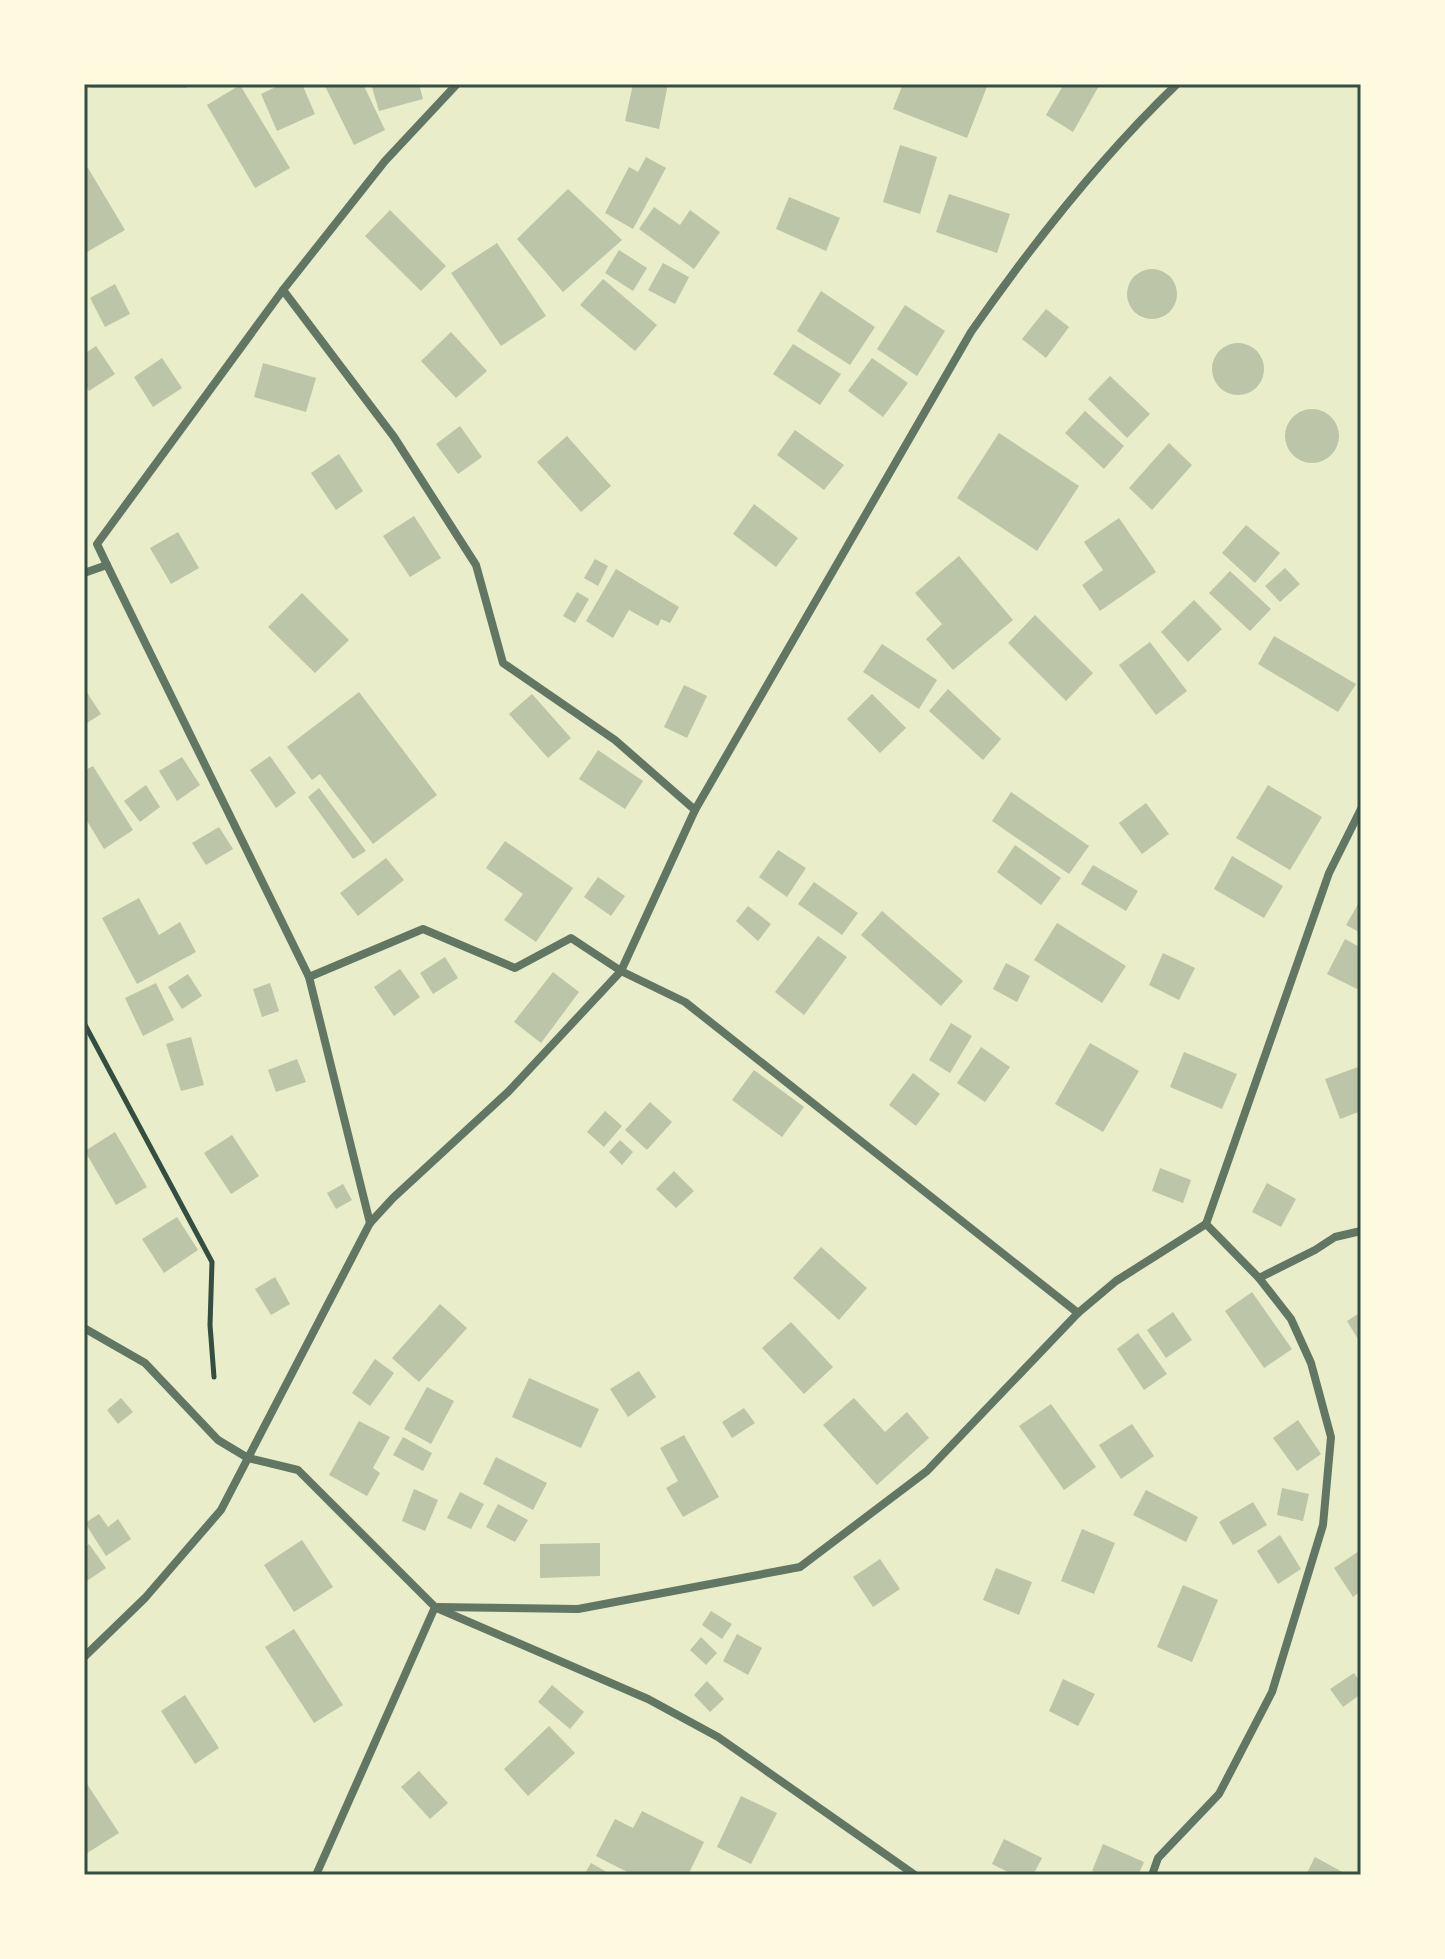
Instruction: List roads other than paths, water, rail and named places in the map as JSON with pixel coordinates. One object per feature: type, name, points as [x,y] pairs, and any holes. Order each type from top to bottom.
[{"type":"street","points":[[370,1223],[309,977],[97,544],[283,290],[385,161],[457,84]]},
{"type":"street","points":[[84,1657],[145,1598],[221,1510],[370,1223],[508,1092],[621,971],[695,810],[971,332],[1015,268],[1145,116],[1177,84]]},
{"type":"street","points":[[283,290],[394,437],[476,565],[503,663],[615,740],[695,810]]},
{"type":"street","points":[[84,573],[107,565]]},
{"type":"street","points":[[435,1607],[578,1609],[800,1567],[927,1471],[1078,1313],[1116,1281],[1206,1224],[1329,873],[1361,809]]},
{"type":"street","points":[[309,977],[423,929],[515,968],[571,938],[621,971],[685,1002],[1078,1313]]},
{"type":"street","points":[[1152,1875],[1158,1858],[1219,1794],[1272,1692],[1323,1525],[1331,1437],[1311,1363],[1291,1319],[1259,1278],[1206,1224]]},
{"type":"street","points":[[1259,1278],[1335,1237],[1361,1231]]},
{"type":"street","points":[[84,1328],[145,1363],[218,1440],[248,1458],[298,1470],[435,1607],[619,1686],[718,1737],[915,1875]]},
{"type":"street","points":[[316,1875],[435,1607]]}]
